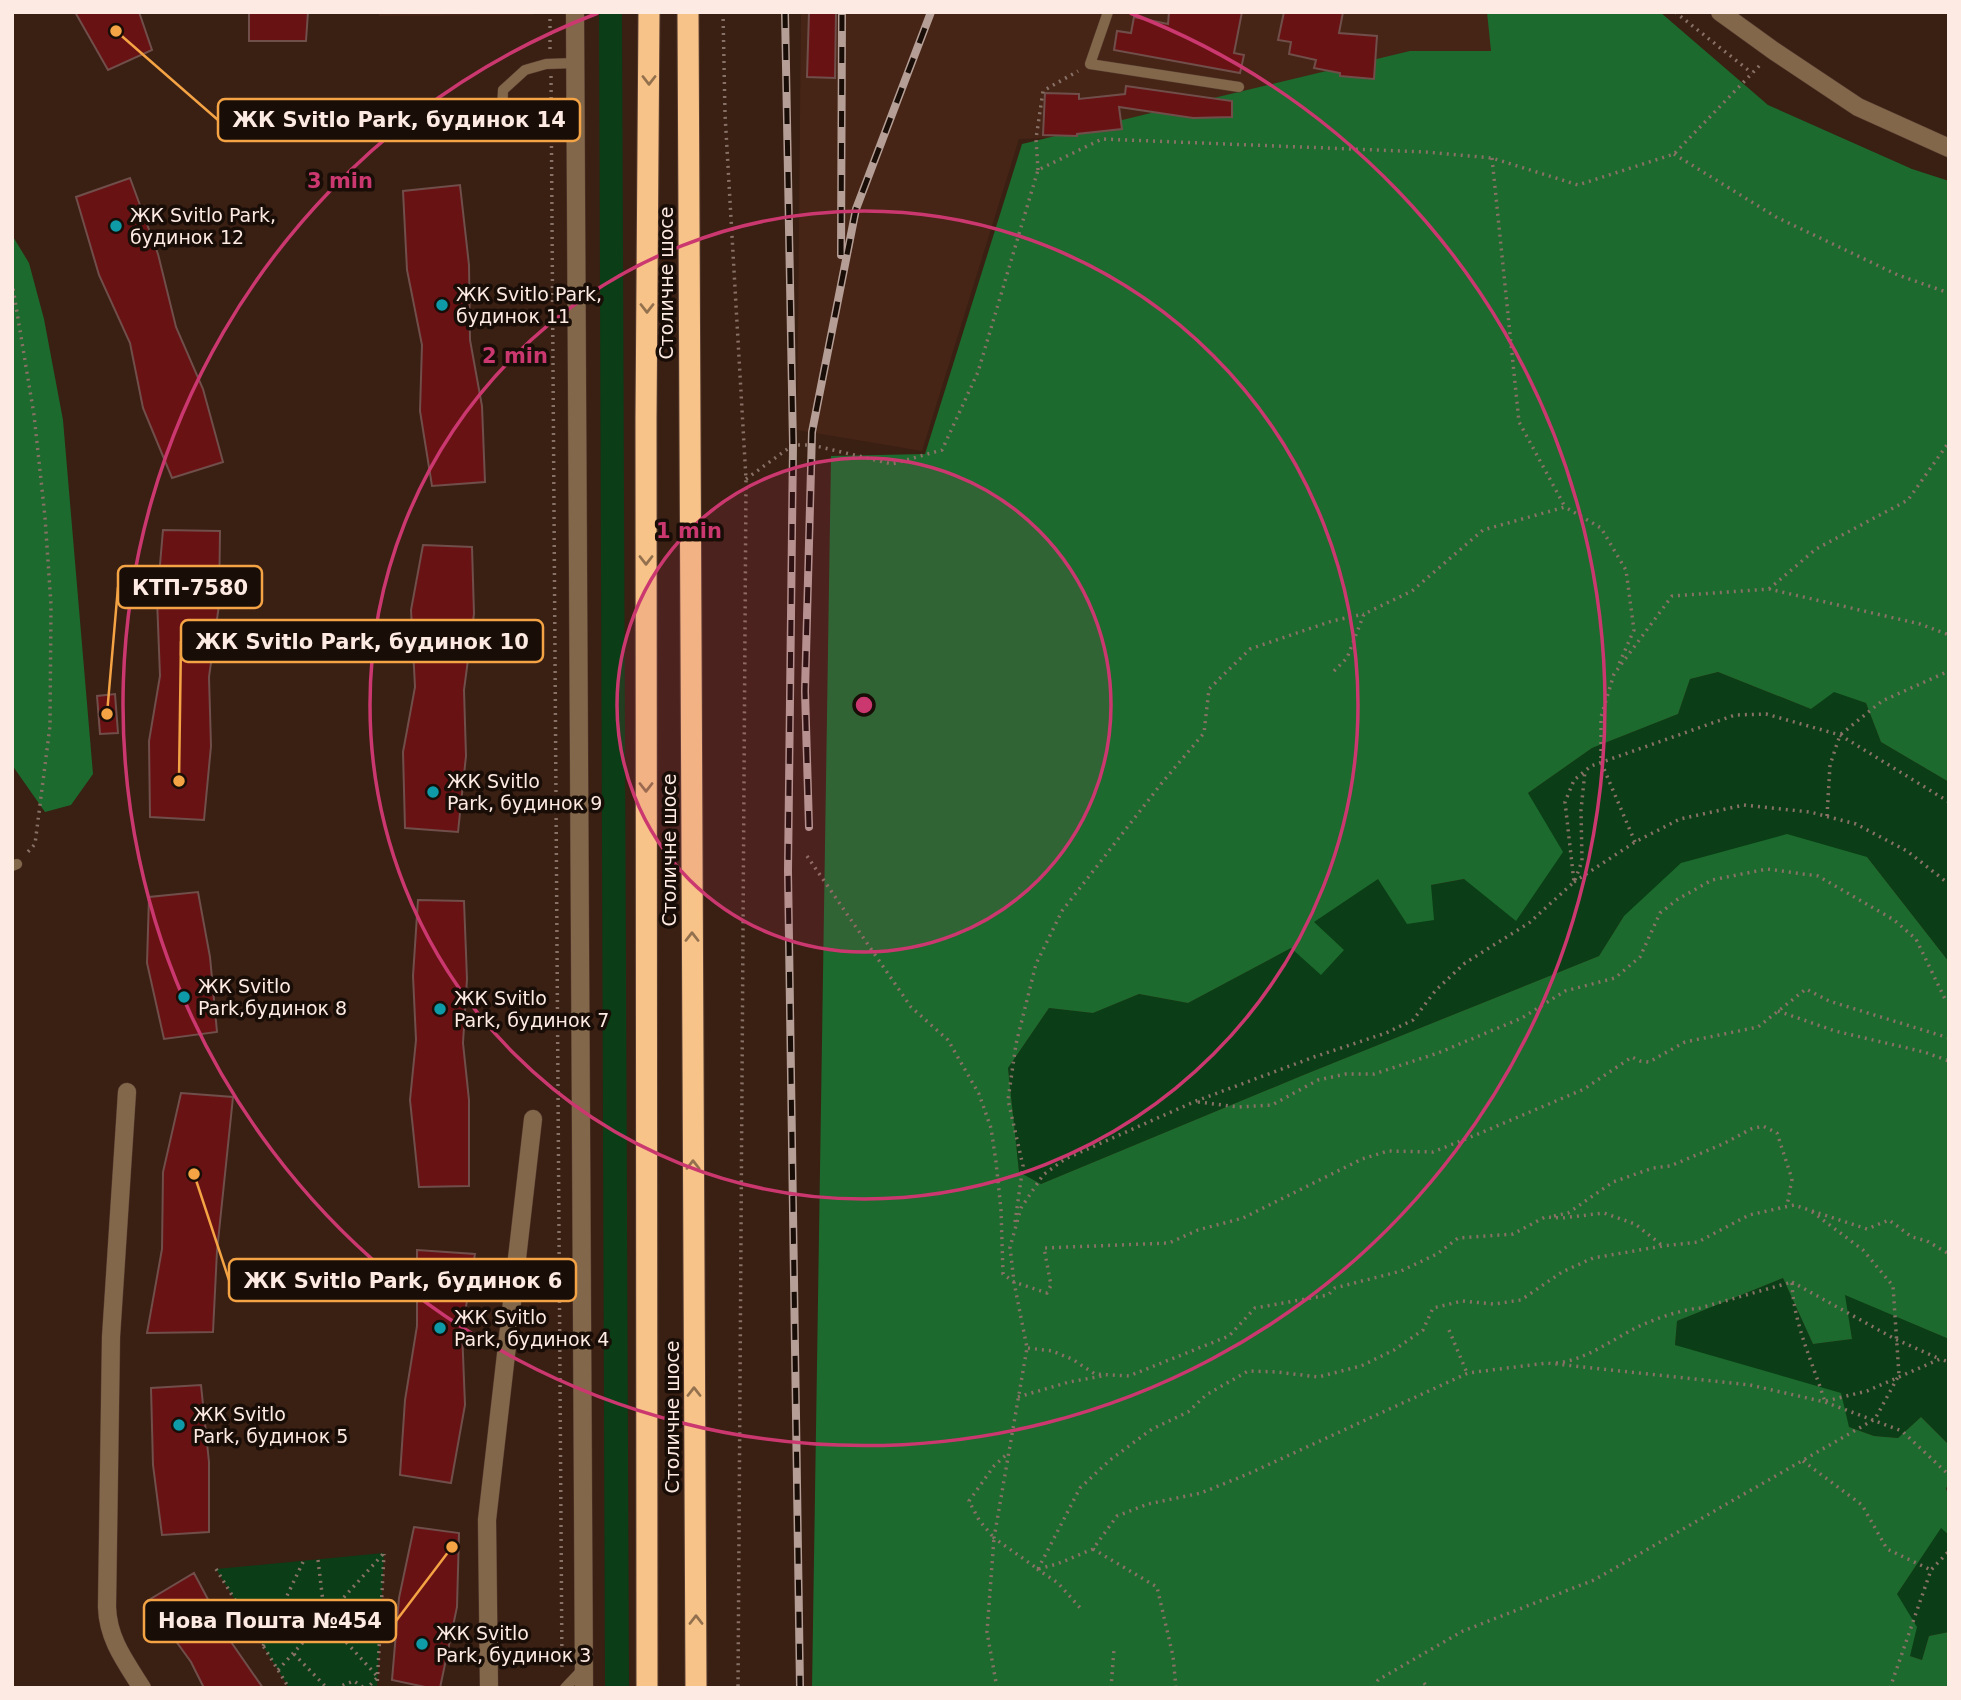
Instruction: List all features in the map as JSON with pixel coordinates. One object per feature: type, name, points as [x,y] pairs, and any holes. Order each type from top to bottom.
[{"type":"highway","name":"Столичне шосе","points":[[648,1688],[646,419],[649,12]]},
{"type":"highway","name":"Столичне шосе","points":[[688,12],[696,1688]]},
{"type":"street","points":[[575,12],[584,1688]]},
{"type":"street","points":[[1720,12],[1858,107],[1949,148]]},
{"type":"street","points":[[127,1092],[111,1337],[107,1624],[113,1642],[142,1688]]},
{"type":"street","points":[[489,1688],[487,1520],[533,1119]]},
{"type":"lane","points":[[1108,12],[1090,64],[1239,86]]},
{"type":"lane","points":[[501,134],[503,90],[525,71],[551,64],[575,63]]},
{"type":"lane","points":[[565,1688],[583,1669]]},
{"type":"path","points":[[550,12],[562,1674]]},
{"type":"path","points":[[723,12],[725,114],[746,479],[738,1688]]},
{"type":"path","points":[[1675,12],[1752,73]]},
{"type":"path","points":[[1038,170],[1102,139],[1426,152],[1492,158],[1578,185],[1674,154],[1774,51]]},
{"type":"path","points":[[746,479],[793,445],[812,445],[892,464],[942,450],[978,372],[1038,170],[1036,139],[1042,91],[1090,64]]},
{"type":"path","points":[[1674,154],[1776,217],[1898,275],[1949,293]]},
{"type":"path","points":[[1492,158],[1519,422],[1566,508],[1601,528],[1626,570],[1634,630],[1614,674],[1601,717],[1601,762],[1635,842]]},
{"type":"path","points":[[12,282],[34,415],[51,605],[50,726],[35,844],[15,865]]},
{"type":"path","points":[[1769,589],[1816,549],[1908,500],[1949,442]]},
{"type":"path","points":[[1014,1233],[1023,1166],[1008,1100],[1016,1044],[1036,964],[1062,911],[1152,794],[1204,733],[1209,690],[1250,649],[1332,621],[1364,614],[1412,591],[1483,530],[1566,508]]},
{"type":"path","points":[[1614,674],[1672,596],[1769,589],[1920,624],[1949,635]]},
{"type":"path","points":[[1334,671],[1347,659],[1364,614]]},
{"type":"path","points":[[1827,816],[1830,765],[1840,735],[1882,701],[1949,671]]},
{"type":"path","points":[[1574,882],[1565,802],[1574,780],[1591,765],[1735,715],[1766,714],[1840,735],[1949,803]]},
{"type":"path","points":[[1574,882],[1582,861],[1581,810],[1585,771]]},
{"type":"path","points":[[997,1688],[987,1632],[994,1538],[1027,1348],[1010,1247],[1021,1208],[1043,1175],[1065,1159],[1196,1101],[1386,1033],[1413,1020],[1436,990],[1465,963],[1529,923],[1574,882],[1635,842],[1680,819],[1744,806],[1827,816],[1856,824],[1907,851],[1949,884]]},
{"type":"path","points":[[807,856],[911,1007],[948,1040],[979,1094],[991,1128],[996,1162],[1003,1274],[1014,1282],[1047,1293],[1051,1285],[1044,1248],[1170,1243],[1198,1230],[1242,1218],[1362,1159],[1388,1151],[1433,1152],[1584,1089],[1632,1057],[1649,1062],[1685,1042],[1758,1027],[1806,989],[1829,1001],[1949,1038]]},
{"type":"path","points":[[1196,1101],[1239,1107],[1272,1105],[1318,1080],[1346,1074],[1374,1074],[1438,1053],[1522,1018],[1565,991],[1615,978],[1640,957],[1660,913],[1678,899],[1712,880],[1767,869],[1818,876],[1894,920],[1916,939],[1945,999],[1949,1000]]},
{"type":"path","points":[[1778,1011],[1835,1031],[1924,1052],[1949,1062]]},
{"type":"path","points":[[1027,1348],[1052,1351],[1072,1359],[1095,1374],[1129,1376],[1229,1336],[1255,1308],[1328,1295],[1335,1288],[1401,1271],[1437,1254],[1458,1238],[1513,1234],[1545,1217],[1568,1213],[1613,1182],[1653,1168],[1670,1166],[1763,1126],[1777,1133],[1792,1180],[1787,1206]]},
{"type":"path","points":[[1038,1569],[1080,1488],[1110,1460],[1152,1429],[1188,1412],[1206,1395],[1248,1371],[1277,1371],[1318,1377],[1361,1366],[1394,1350],[1423,1330],[1433,1308],[1462,1301],[1494,1304],[1521,1300],[1562,1272],[1593,1258],[1698,1242],[1749,1215],[1787,1206],[1807,1208],[1867,1229],[1889,1220],[1912,1237],[1927,1241],[1949,1254]]},
{"type":"path","points":[[1375,1688],[1378,1680],[1463,1631],[1594,1580],[1875,1419],[1899,1376],[1893,1286],[1863,1250],[1807,1208]]},
{"type":"path","points":[[1545,1217],[1562,1218],[1604,1213],[1634,1224],[1663,1246]]},
{"type":"path","points":[[1792,1282],[1792,1298],[1801,1332],[1825,1402]]},
{"type":"path","points":[[1029,1564],[1038,1569],[1093,1549],[1117,1516],[1148,1504],[1201,1493],[1248,1474],[1468,1373],[1563,1362],[1595,1351],[1642,1325],[1675,1313],[1792,1282],[1895,1339],[1949,1362]]},
{"type":"path","points":[[1449,1329],[1468,1373]]},
{"type":"path","points":[[1825,1402],[1867,1391],[1940,1359]]},
{"type":"path","points":[[1547,1363],[1750,1385],[1825,1402],[1902,1431],[1949,1475]]},
{"type":"path","points":[[1017,1398],[1076,1380],[1111,1375]]},
{"type":"path","points":[[1008,1454],[994,1466],[969,1501],[979,1520],[994,1538],[1058,1583],[1083,1610]]},
{"type":"path","points":[[1802,1461],[1862,1505],[1887,1549],[1931,1570]]},
{"type":"path","points":[[1093,1549],[1157,1587],[1173,1656],[1176,1688]]},
{"type":"path","points":[[1889,1688],[1931,1570],[1949,1550]]},
{"type":"path","points":[[278,1670],[384,1553],[377,1688]]},
{"type":"path","points":[[263,1646],[304,1560]]},
{"type":"path","points":[[318,1560],[325,1619],[378,1677]]},
{"type":"path","points":[[216,1569],[289,1688]]},
{"type":"path","points":[[251,1625],[381,1614]]},
{"type":"path","points":[[1111,1688],[1114,1649]]},
{"type":"path","points":[[294,1653],[327,1688]]},
{"type":"path","points":[[336,1688],[354,1681],[366,1688],[378,1677]]},
{"type":"path","points":[[1424,1683],[1428,1688]]},
{"type":"shaded area","points":[[379,12],[533,12],[533,15],[379,16]]},
{"type":"shaded area","points":[[801,12],[1637,12],[1638,119],[1019,139],[922,451],[797,430]]},
{"type":"green space","points":[[599,12],[622,12],[629,1688],[605,1688]]},
{"type":"green space","points":[[1487,12],[1660,12],[1768,105],[1912,169],[1949,181],[1949,782],[1881,742],[1866,703],[1834,692],[1811,709],[1718,672],[1690,679],[1678,714],[1592,748],[1528,793],[1563,852],[1516,921],[1464,879],[1431,885],[1434,920],[1407,924],[1378,879],[1314,922],[1344,950],[1321,975],[1291,948],[1188,1003],[1139,994],[1093,1013],[1049,1008],[1008,1068],[1019,1172],[1041,1184],[1599,956],[1624,916],[1681,863],[1787,834],[1867,857],[1949,962],[1949,1339],[1845,1295],[1852,1339],[1813,1344],[1783,1278],[1677,1321],[1675,1345],[1841,1393],[1849,1427],[1874,1436],[1898,1438],[1921,1417],[1949,1445],[1949,1485],[1946,1488],[1949,1499],[1949,1535],[1941,1528],[1897,1594],[1917,1627],[1910,1656],[1922,1660],[1929,1636],[1949,1632],[1949,1688],[812,1688],[831,456],[925,454],[1022,144],[1410,51],[1491,51]]},
{"type":"green space","points":[[12,235],[29,263],[44,319],[63,420],[93,774],[71,805],[45,812],[12,765]]},
{"type":"green space","points":[[1718,672],[1811,709],[1834,691],[1866,703],[1881,742],[1949,782],[1949,962],[1867,857],[1624,916],[1599,956],[1041,1184],[1019,1172],[1008,1068],[1049,1008],[1093,1013],[1139,994],[1188,1003],[1291,948],[1313,922],[1378,878],[1431,885],[1465,879],[1528,793],[1592,748],[1678,714],[1690,679]]},
{"type":"green space","points":[[1783,1278],[1813,1344],[1852,1339],[1844,1294],[1949,1339],[1949,1445],[1921,1417],[1898,1438],[1874,1436],[1849,1427],[1675,1345],[1677,1321]]},
{"type":"green space","points":[[1941,1527],[1949,1535],[1949,1632],[1929,1636],[1922,1660],[1910,1656],[1897,1594]]},
{"type":"green space","points":[[384,1553],[377,1688],[289,1688],[216,1569]]},
{"type":"building","points":[[75,12],[139,12],[152,50],[108,70]]},
{"type":"building","points":[[249,12],[308,12],[306,41],[249,41]]},
{"type":"building","points":[[809,12],[836,12],[835,78],[807,77]]},
{"type":"building","points":[[1169,12],[1242,12],[1234,53],[1244,55],[1240,73],[1114,50],[1117,31],[1131,33],[1134,17],[1168,24]]},
{"type":"building","points":[[1284,12],[1343,12],[1339,33],[1377,36],[1374,79],[1340,76],[1340,73],[1314,68],[1316,60],[1289,54],[1291,42],[1278,40]]},
{"type":"building","points":[[1126,86],[1232,101],[1232,117],[1193,118],[1119,107],[1122,129],[1077,136],[1043,135],[1045,93],[1079,94],[1079,99],[1125,94]]},
{"type":"building","points":[[130,178],[158,254],[176,327],[203,389],[223,462],[172,478],[143,408],[130,343],[99,275],[76,197]]},
{"type":"building","name":"ЖК Svitlo Park, будинок 11","points":[[460,185],[469,265],[470,340],[482,406],[485,482],[432,486],[420,411],[422,345],[407,270],[403,191]]},
{"type":"building","points":[[163,530],[220,531],[219,605],[209,677],[211,746],[204,820],[150,817],[149,741],[160,676],[157,599]]},
{"type":"building","points":[[423,545],[472,547],[474,614],[464,690],[466,756],[458,832],[405,828],[403,752],[415,687],[411,610]]},
{"type":"building","points":[[115,694],[118,733],[100,734],[97,696]]},
{"type":"building","points":[[198,892],[210,957],[217,1032],[164,1039],[147,963],[149,897]]},
{"type":"building","points":[[418,900],[464,901],[467,979],[463,1043],[469,1100],[469,1186],[419,1187],[410,1100],[416,1040],[413,976]]},
{"type":"building","points":[[181,1093],[233,1097],[217,1251],[213,1332],[147,1333],[162,1249],[163,1172]]},
{"type":"building","name":"ЖК Svitlo Park, будинок 4","points":[[417,1250],[475,1254],[462,1330],[465,1405],[451,1483],[400,1475],[405,1400],[417,1326]]},
{"type":"building","name":"ЖК Svitlo Park, будинок 5","points":[[201,1385],[209,1462],[209,1532],[162,1535],[153,1465],[151,1388]]},
{"type":"building","points":[[414,1527],[459,1533],[457,1607],[440,1688],[392,1680],[399,1598]]},
{"type":"building","points":[[194,1573],[229,1639],[263,1688],[204,1688],[191,1662],[147,1601]]},
{"type":"railway","points":[[785,12],[793,445],[788,871],[800,1688]]},
{"type":"railway","points":[[841,255],[842,12]]},
{"type":"railway","points":[[809,827],[805,691],[812,432],[856,209],[931,12]]},
{"type":"place","name":"ЖК Svitlo Park, будинок 14","points":[[116,31]]},
{"type":"place","name":"ЖК Svitlo Park, будинок 12","points":[[116,226]]},
{"type":"place","name":"ЖК Svitlo Park, будинок 11","points":[[442,305]]},
{"type":"place","name":"КТП-7580","points":[[107,714]]},
{"type":"place","name":"ЖК Svitlo Park, будинок 10","points":[[179,781]]},
{"type":"place","name":"ЖК Svitlo Park, будинок 9","points":[[433,792]]},
{"type":"place","name":"ЖК Svitlo Park,будинок 8","points":[[184,997]]},
{"type":"place","name":"ЖК Svitlo Park, будинок 7","points":[[440,1009]]},
{"type":"place","name":"ЖК Svitlo Park, будинок 6","points":[[194,1174]]},
{"type":"place","name":"ЖК Svitlo Park, будинок 4","points":[[440,1328]]},
{"type":"place","name":"ЖК Svitlo Park, будинок 5","points":[[179,1425]]},
{"type":"place","name":"Нова Пошта №454","points":[[452,1547]]},
{"type":"place","name":"ЖК Svitlo Park, будинок 3","points":[[422,1644]]}]
